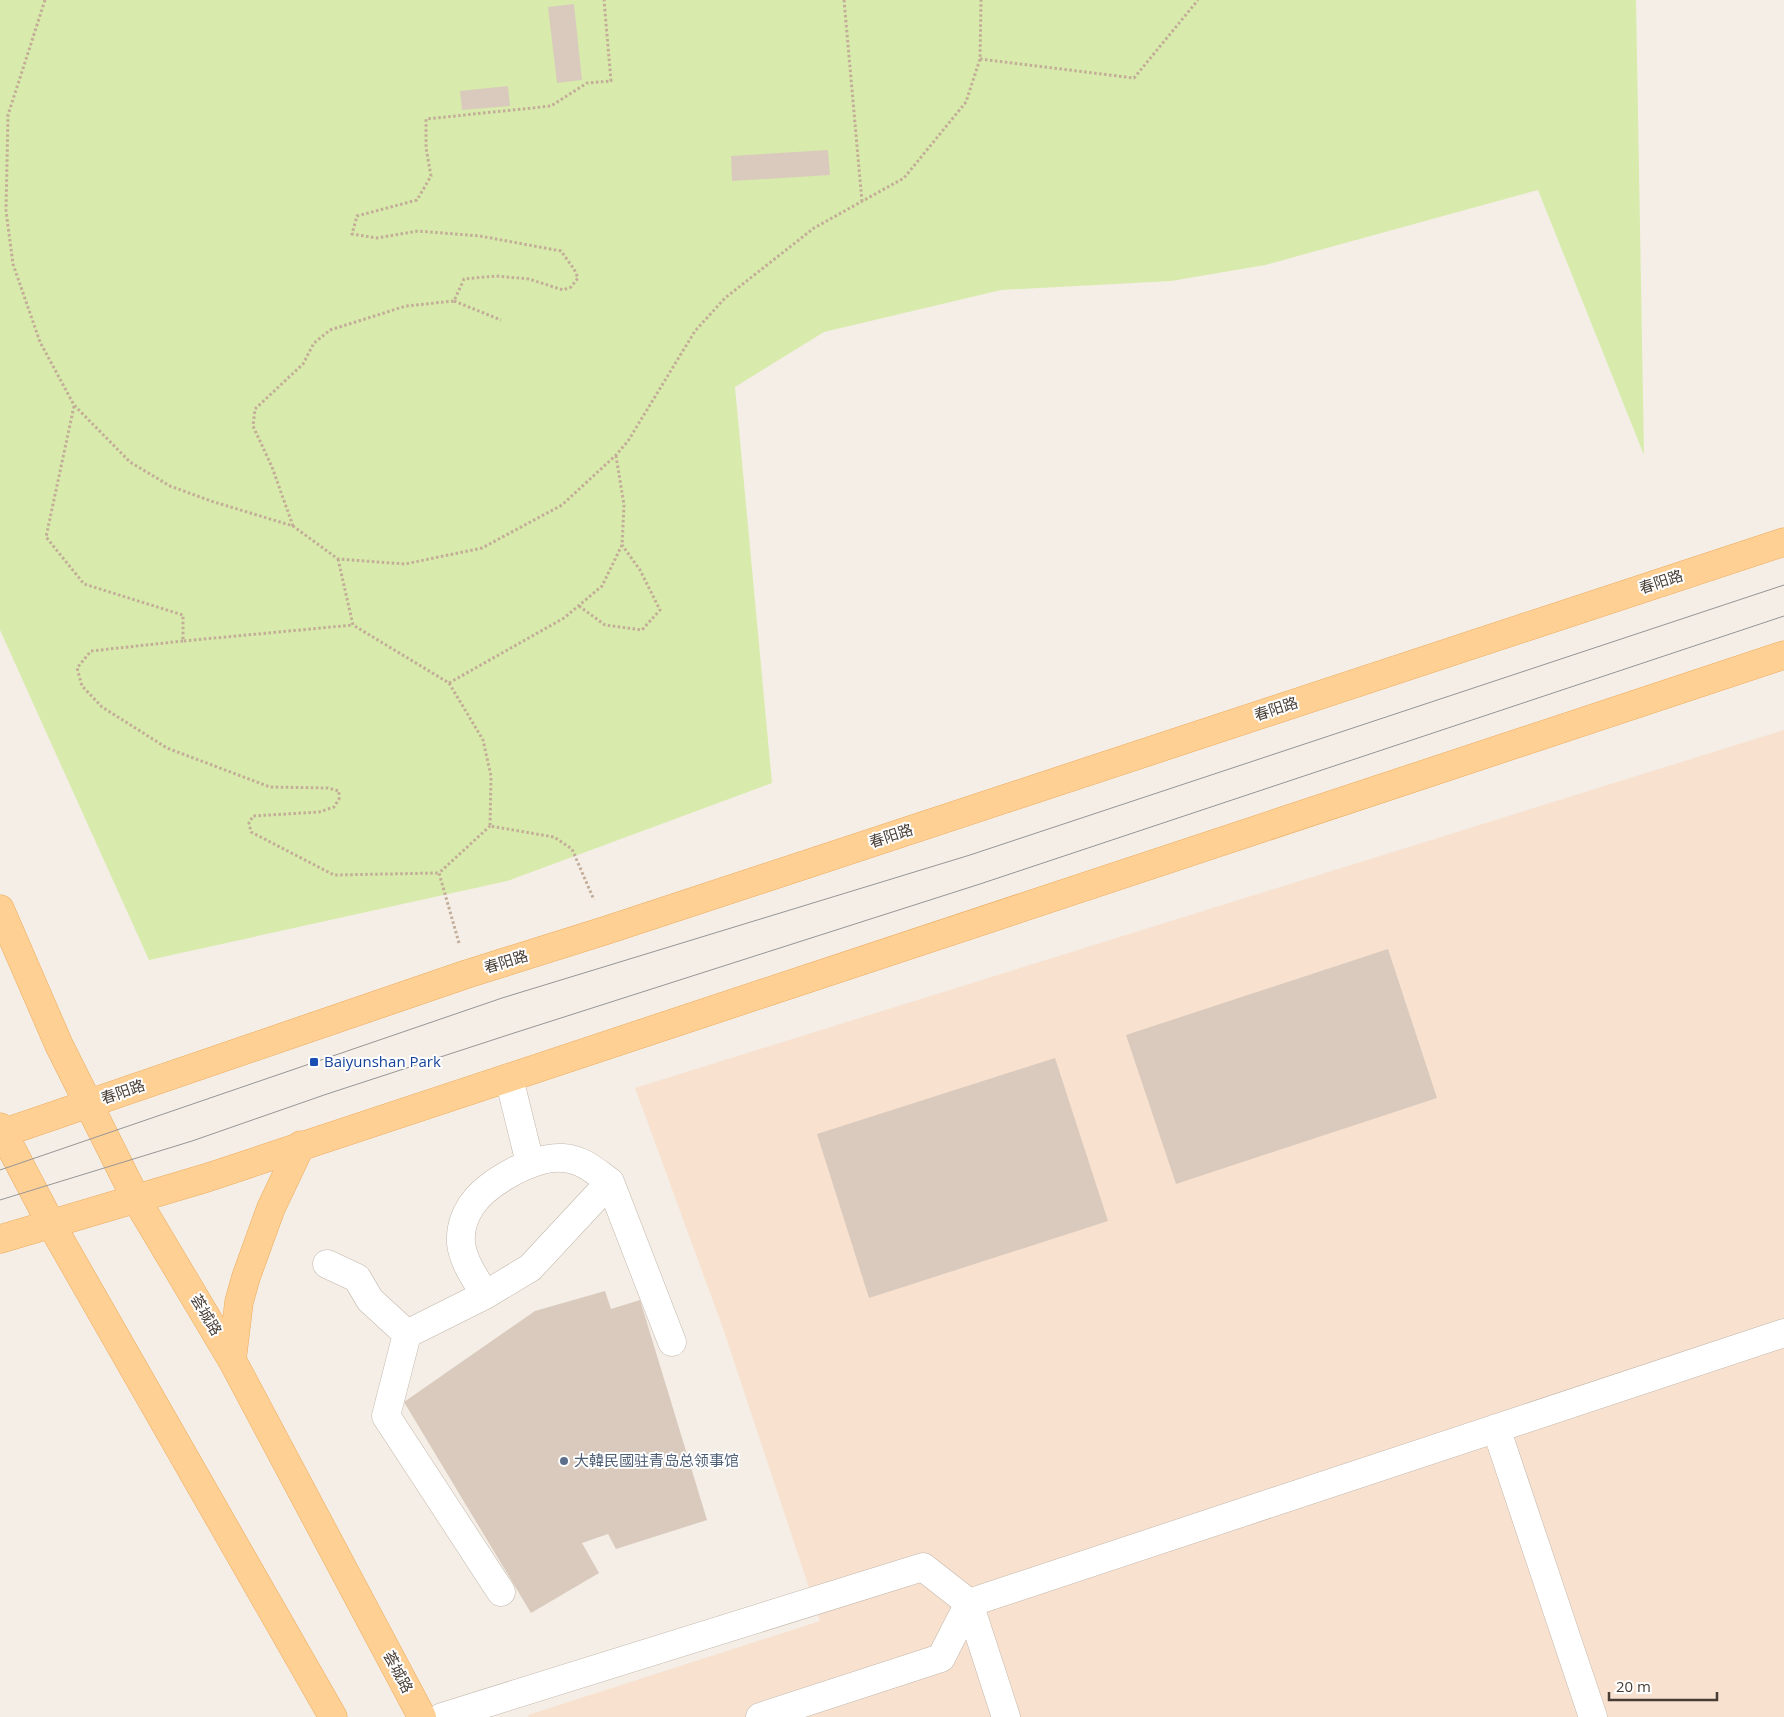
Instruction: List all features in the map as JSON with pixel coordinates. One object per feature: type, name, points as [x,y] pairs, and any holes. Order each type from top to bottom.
[{"type":"main road","name":"春阳路","points":[[1,1131],[89,1104],[468,974],[607,930],[1784,542]]},
{"type":"main road","points":[[0,1240],[206,1178],[300,1145],[509,1078],[1784,655]]},
{"type":"main road","name":"荟城路","points":[[0,909],[59,1045],[136,1199],[232,1360],[422,1717]]},
{"type":"main road","points":[[1,1131],[50,1224],[333,1717]]},
{"type":"main road","points":[[232,1360],[239,1302],[246,1277],[271,1208],[300,1145]]},
{"type":"street","points":[[509,1078],[530,1163]]},
{"type":"street","points":[[485,1295],[465,1260],[461,1243],[463,1223],[471,1206],[499,1181],[530,1163],[544,1159],[563,1158],[577,1160],[590,1166],[610,1182],[672,1342]]},
{"type":"street","points":[[502,1592],[386,1416],[407,1334],[485,1295],[530,1268],[610,1182]]},
{"type":"street","points":[[328,1264],[358,1278],[370,1300],[407,1334]]},
{"type":"street","points":[[760,1717],[941,1658],[969,1603],[1784,1333]]},
{"type":"street","points":[[1496,1428],[1593,1717]]},
{"type":"street","points":[[442,1717],[923,1567],[969,1603],[1006,1717]]},
{"type":"path","points":[[45,0],[8,115],[6,211],[13,264],[40,342],[74,405],[130,462],[170,486],[211,501],[293,526],[338,559],[405,564],[482,548],[562,505],[616,455],[628,441],[695,331],[725,298],[814,228],[904,178],[966,102],[980,59],[981,0]]},
{"type":"path","points":[[454,301],[464,279],[496,276],[529,279],[563,290],[571,287],[578,278],[561,251],[471,235],[418,231],[377,238],[352,234],[357,216],[417,200],[431,176],[426,148],[426,119],[551,106],[587,83],[611,81],[604,0]]},
{"type":"path","points":[[844,0],[862,202]]},
{"type":"path","points":[[980,59],[1134,78],[1198,0]]},
{"type":"path","points":[[293,526],[272,466],[253,426],[256,409],[303,364],[314,343],[330,330],[406,306],[454,301],[501,320]]},
{"type":"path","points":[[74,405],[46,537],[84,584],[183,616],[183,641]]},
{"type":"path","points":[[450,683],[564,618],[602,586],[622,545],[624,505],[616,455]]},
{"type":"path","points":[[579,606],[605,625],[642,630],[660,610],[640,570],[622,545]]},
{"type":"path","points":[[338,559],[352,624]]},
{"type":"path","points":[[352,624],[450,683],[483,740],[491,776],[490,826],[439,873],[334,875],[251,832],[249,823],[253,816],[319,812],[334,807],[339,799],[339,791],[328,788],[270,787],[167,748],[102,708],[82,686],[76,668],[91,651],[183,641],[352,624]]},
{"type":"path","points":[[490,826],[554,837],[572,848],[607,930]]},
{"type":"path","points":[[439,873],[468,974]]},
{"type":"shaded area","points":[[1784,730],[1784,1717],[529,1717],[528,1715],[820,1621],[724,1331],[635,1088]]},
{"type":"green space","points":[[0,0],[1636,0],[1644,455],[1538,190],[1265,265],[1171,281],[1001,290],[824,332],[735,387],[772,783],[507,881],[149,960],[0,630]]},
{"type":"building","points":[[574,4],[582,80],[557,83],[548,7]]},
{"type":"building","points":[[508,86],[510,106],[462,110],[460,91]]},
{"type":"building","points":[[828,150],[830,175],[732,181],[731,156]]},
{"type":"building","points":[[1388,949],[1437,1098],[1176,1184],[1126,1035]]},
{"type":"building","points":[[1055,1058],[1108,1221],[869,1298],[817,1134]]},
{"type":"building","name":"大韓民國驻青岛总领事馆","points":[[605,1291],[611,1309],[640,1300],[707,1520],[616,1549],[608,1534],[582,1543],[599,1573],[531,1613],[404,1402],[535,1311]]},
{"type":"tram line","points":[[0,1170],[502,998],[970,855],[1784,585]]},
{"type":"tram line","points":[[0,1200],[192,1141],[327,1094],[514,1033],[980,884],[1784,616]]},
{"type":"place","name":"Baiyunshan Park","points":[[314,1062]]},
{"type":"place","name":"大韓民國驻青岛总领事馆","points":[[564,1461]]}]
